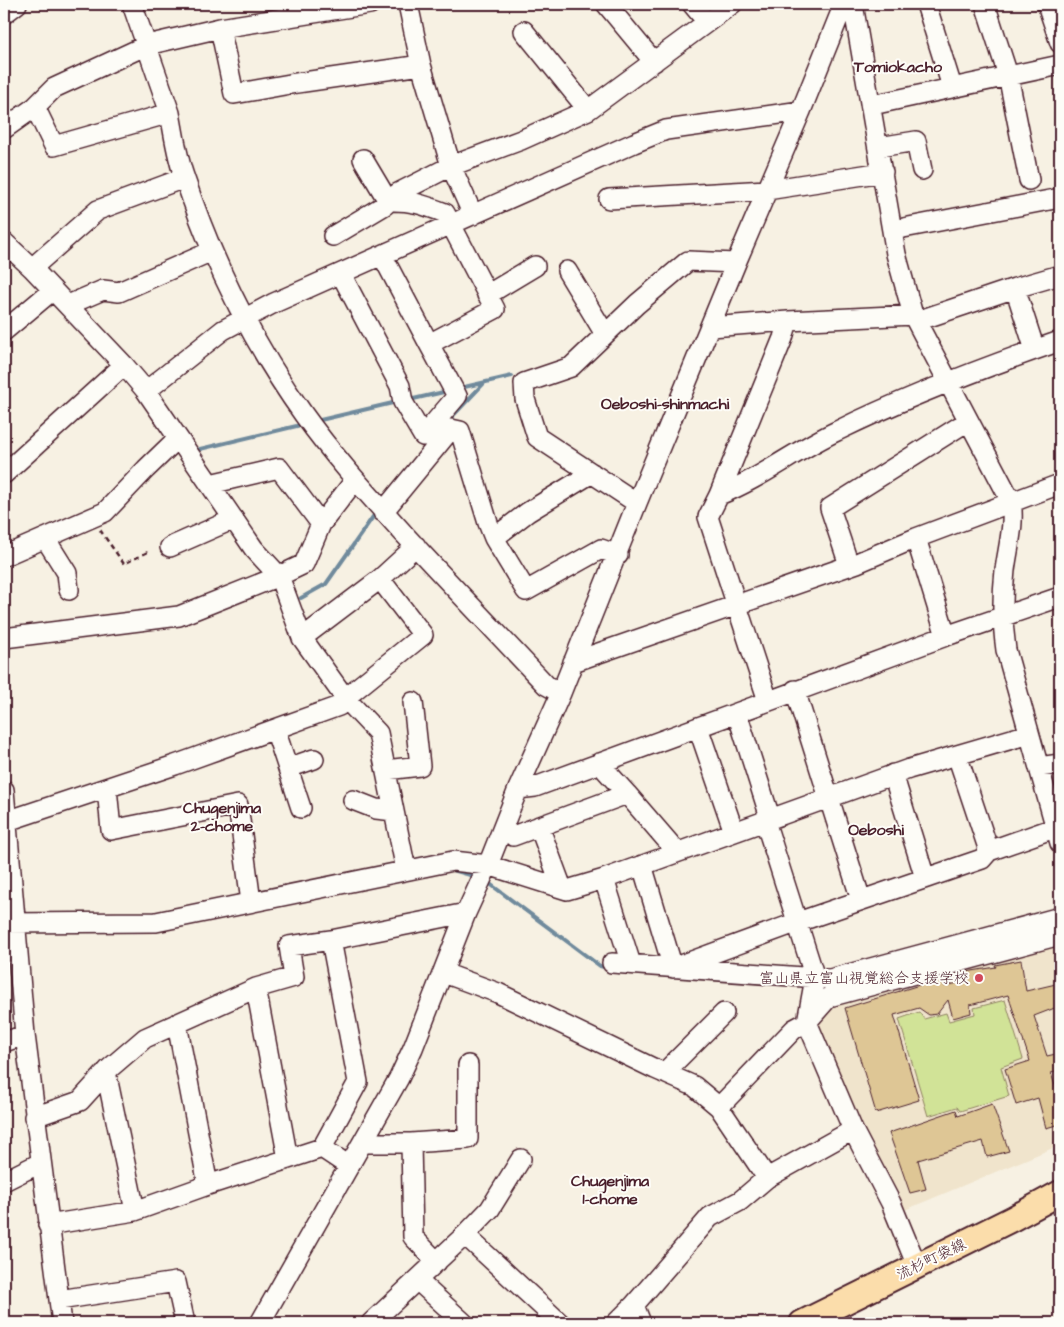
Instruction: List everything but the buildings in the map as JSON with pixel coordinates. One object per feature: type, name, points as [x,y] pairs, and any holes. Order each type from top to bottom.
[{"type":"main road","name":"流杉町袋線","points":[[802,1323],[1060,1193]]},
{"type":"street","points":[[4,14],[17,4]]},
{"type":"street","points":[[132,4],[170,113],[184,178],[212,251],[244,319],[270,364],[304,415],[355,480],[383,512],[546,685],[561,693]]},
{"type":"street","points":[[4,129],[35,107],[54,88],[147,45],[220,28],[370,4]]},
{"type":"street","points":[[408,4],[421,65],[451,166],[473,215]]},
{"type":"street","points":[[606,4],[654,62]]},
{"type":"street","points":[[692,4],[707,22]]},
{"type":"street","points":[[333,236],[398,193],[451,166],[521,140],[588,110],[732,4]]},
{"type":"street","points":[[260,1323],[399,1078],[413,1048],[466,913],[561,693],[618,555],[637,503],[844,4]]},
{"type":"street","points":[[673,968],[798,922],[982,859],[989,851],[1059,832],[1038,768],[1006,650],[1002,618],[1005,570],[1013,513],[1011,501],[915,318],[896,254],[884,172],[853,4]]},
{"type":"street","points":[[926,4],[952,87]]},
{"type":"street","points":[[985,4],[1008,75],[1029,180]]},
{"type":"street","points":[[1047,4],[1060,43]]},
{"type":"street","points":[[220,28],[234,94],[421,65]]},
{"type":"street","points":[[524,31],[588,110]]},
{"type":"street","points":[[872,105],[1060,65]]},
{"type":"street","points":[[35,107],[54,146],[170,113]]},
{"type":"street","points":[[146,392],[223,330],[244,319],[382,255],[666,130],[801,111]]},
{"type":"street","points":[[879,147],[916,141],[922,170]]},
{"type":"street","points":[[363,160],[388,201]]},
{"type":"street","points":[[609,199],[767,190],[884,172]]},
{"type":"street","points":[[32,268],[98,210],[184,178]]},
{"type":"street","points":[[892,230],[1060,198]]},
{"type":"street","points":[[388,201],[406,200],[445,213],[495,309],[429,344]]},
{"type":"street","points":[[4,242],[32,268],[124,365],[146,392],[254,549],[279,576],[302,638],[345,698],[378,733],[406,870]]},
{"type":"street","points":[[68,305],[104,290],[119,292],[212,251]]},
{"type":"street","points":[[341,274],[400,386],[403,402],[423,436],[457,396],[382,255]]},
{"type":"street","points":[[637,503],[537,437],[525,399],[524,383],[571,367],[661,283],[688,261],[736,263]]},
{"type":"street","points":[[487,295],[535,266]]},
{"type":"street","points":[[567,271],[605,334]]},
{"type":"street","points":[[710,327],[788,321],[915,318],[1060,275]]},
{"type":"street","points":[[1015,288],[1035,350]]},
{"type":"street","points":[[4,331],[53,290]]},
{"type":"street","points":[[768,701],[708,517],[719,495],[783,338],[788,321]]},
{"type":"street","points":[[719,495],[744,485],[834,432],[887,407],[1060,342]]},
{"type":"street","points":[[4,474],[124,365]]},
{"type":"street","points":[[849,565],[830,508],[968,421]]},
{"type":"street","points":[[383,512],[451,429],[460,431],[494,538],[526,591],[601,549],[618,555]]},
{"type":"street","points":[[4,556],[105,512],[146,468],[178,439]]},
{"type":"street","points":[[210,484],[279,468],[321,524]]},
{"type":"street","points":[[494,538],[528,512],[592,473]]},
{"type":"street","points":[[4,638],[179,616],[279,576],[304,564],[321,524],[355,480]]},
{"type":"street","points":[[573,662],[849,565],[1011,501],[1060,484]]},
{"type":"street","points":[[170,547],[234,519]]},
{"type":"street","points":[[45,538],[67,573],[69,590]]},
{"type":"street","points":[[916,538],[946,636]]},
{"type":"street","points":[[302,638],[380,579],[416,546]]},
{"type":"street","points":[[7,821],[107,788],[339,706],[345,698],[423,635],[380,579]]},
{"type":"street","points":[[518,789],[535,787],[795,690],[1060,597]]},
{"type":"street","points":[[795,690],[861,900]]},
{"type":"street","points":[[386,770],[420,766],[413,702]]},
{"type":"street","points":[[737,712],[768,811],[765,821],[815,978],[807,1022],[853,1130],[891,1203],[916,1266]]},
{"type":"street","points":[[698,727],[734,832]]},
{"type":"street","points":[[275,729],[301,808]]},
{"type":"street","points":[[13,926],[156,922],[453,861],[488,865],[567,890],[604,879],[893,774],[1029,734]]},
{"type":"street","points":[[957,755],[989,851]]},
{"type":"street","points":[[288,768],[314,759]]},
{"type":"street","points":[[599,763],[678,852]]},
{"type":"street","points":[[1038,768],[1060,764]]},
{"type":"street","points":[[893,774],[924,878]]},
{"type":"street","points":[[107,788],[111,830],[238,805],[251,902]]},
{"type":"street","points":[[4,790],[13,926],[34,1117],[62,1323]]},
{"type":"street","points":[[513,836],[627,794]]},
{"type":"street","points":[[354,800],[376,809],[394,811]]},
{"type":"street","points":[[540,826],[562,888]]},
{"type":"street","points":[[642,865],[673,968]]},
{"type":"street","points":[[604,879],[631,964]]},
{"type":"street","points":[[34,1117],[80,1101],[106,1072],[145,1038],[256,988],[294,977],[289,946],[332,940],[466,913]]},
{"type":"street","points":[[612,963],[830,979],[1060,917]]},
{"type":"street","points":[[719,1107],[794,1028],[807,1022],[829,997],[1060,935]]},
{"type":"street","points":[[48,1225],[134,1211],[322,1148],[358,1082],[332,940]]},
{"type":"street","points":[[444,973],[498,993],[694,1086],[719,1107],[767,1178]]},
{"type":"street","points":[[256,988],[288,1158]]},
{"type":"street","points":[[664,1072],[724,1013]]},
{"type":"street","points":[[177,1024],[208,1185]]},
{"type":"street","points":[[4,1042],[25,1035]]},
{"type":"street","points":[[362,1143],[412,1143],[468,1139],[468,1065]]},
{"type":"street","points":[[106,1072],[134,1211]]},
{"type":"street","points":[[616,1323],[634,1305],[710,1217],[740,1202],[767,1178],[853,1130]]},
{"type":"street","points":[[412,1143],[414,1236],[437,1262]]},
{"type":"street","points":[[322,1148],[349,1166]]},
{"type":"street","points":[[371,1323],[466,1235],[490,1209],[521,1160]]},
{"type":"street","points":[[4,1182],[40,1163]]},
{"type":"street","points":[[466,1235],[560,1323]]},
{"type":"street","points":[[417,1280],[463,1323]]},
{"type":"street","points":[[59,1300],[176,1282],[185,1323]]},
{"type":"street","points":[[634,1305],[641,1323]]},
{"type":"path","points":[[92,519],[124,564],[148,552]]},
{"type":"shaded area","points":[[1060,939],[1060,1145],[900,1212],[815,1028],[834,1000]]},
{"type":"green space","points":[[1005,1000],[1023,1059],[1001,1067],[1009,1096],[960,1111],[957,1107],[928,1116],[899,1019],[919,1012],[924,1019],[946,1013],[949,1021],[975,1014],[974,1008]]},
{"type":"waterway","points":[[460,388],[512,376]]},
{"type":"waterway","points":[[446,423],[484,383]]},
{"type":"waterway","points":[[409,400],[448,391]]},
{"type":"waterway","points":[[316,421],[397,402]]},
{"type":"waterway","points":[[200,449],[305,424]]},
{"type":"waterway","points":[[301,598],[326,584],[377,511]]},
{"type":"waterway","points":[[453,870],[477,877]]},
{"type":"waterway","points":[[486,881],[600,966],[608,968]]},
{"type":"place","name":"富山県立富山視覚総合支援学校","points":[[979,978]]},
{"type":"district","name":"Tomiokacho","points":[[898,66]]},
{"type":"district","name":"Oeboshi-shinmachi","points":[[665,403]]},
{"type":"district","name":"Chugenjima 2-chome","points":[[222,816]]},
{"type":"district","name":"Oeboshi","points":[[876,829]]},
{"type":"district","name":"Chugenjima 1-chome","points":[[610,1189]]}]
